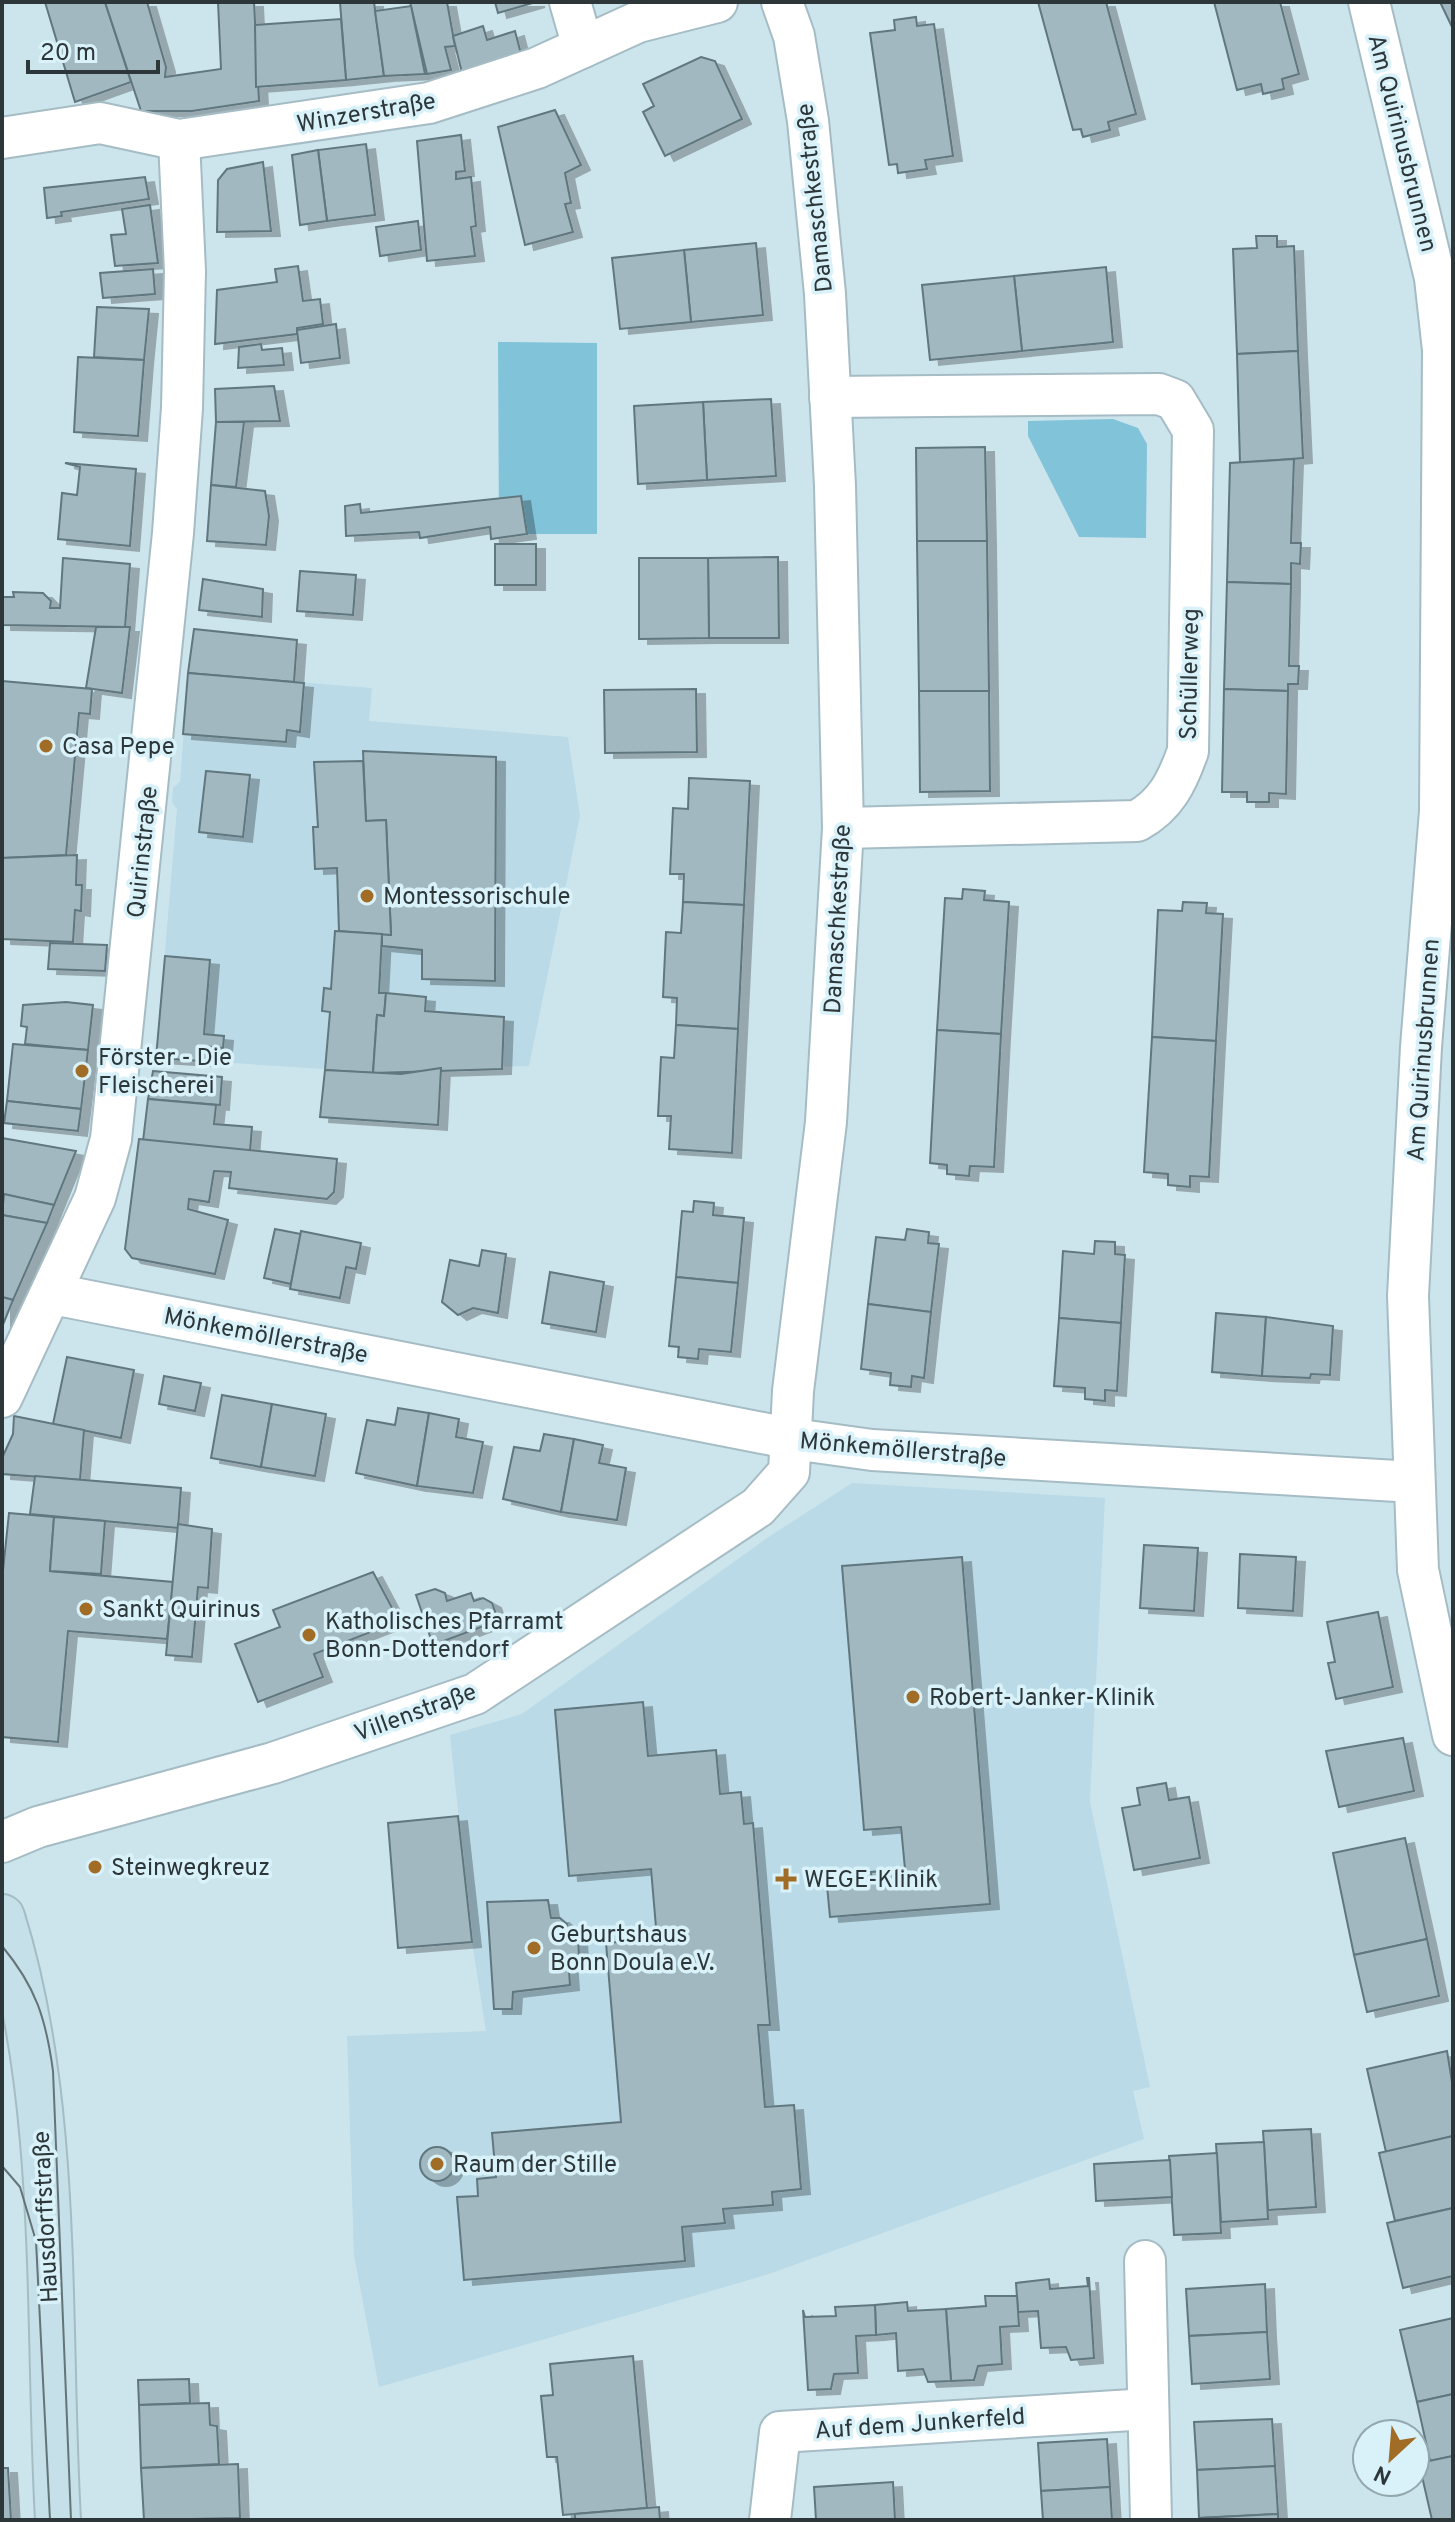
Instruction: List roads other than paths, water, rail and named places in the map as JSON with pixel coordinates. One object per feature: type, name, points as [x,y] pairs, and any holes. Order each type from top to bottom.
[{"type":"main road","name":"Hausdorffstraße","points":[[2,1917],[19,1978],[43,2159],[58,2520]]},
{"type":"street","points":[[570,2],[583,47]]},
{"type":"street","name":"Winzerstraße","points":[[2,138],[100,123],[179,140],[429,103],[502,81],[638,22],[717,2]]},
{"type":"street","name":"Damaschkestraße","points":[[782,2],[794,36],[808,121],[823,264],[843,828],[826,1122],[793,1391],[793,1439]]},
{"type":"street","name":"Am Quirinusbrunnen","points":[[1369,2],[1435,278],[1443,350],[1440,811],[1421,1047],[1408,1296],[1414,1482]]},
{"type":"street","name":"Quirinstraße","points":[[2,1397],[53,1294],[108,1159],[124,1029],[182,408],[185,271],[179,140]]},
{"type":"street","name":"Schüllerweg","points":[[830,397],[1159,394],[1175,400],[1193,430],[1188,751],[1176,785],[1155,811],[1137,821],[843,828]]},
{"type":"street","name":"Mönkemöllerstraße","points":[[53,1294],[793,1439],[872,1450],[1414,1482]]},
{"type":"street","name":"Villenstraße","points":[[2,1842],[38,1827],[273,1763],[475,1694],[758,1507],[789,1472],[793,1439]]},
{"type":"street","points":[[1414,1482],[1418,1570],[1453,1735]]},
{"type":"street","points":[[1145,2261],[1151,2520]]},
{"type":"street","name":"Auf dem Junkerfeld","points":[[770,2520],[780,2432],[1148,2409]]},
{"type":"tram line","points":[[2,1946],[38,2004],[53,2071],[71,2520]]},
{"type":"tram line","points":[[2,2166],[20,2187],[36,2241],[50,2520]]},
{"type":"place","name":"Casa Pepe","points":[[46,746]]},
{"type":"place","name":"Montessorischule","points":[[367,896]]},
{"type":"place","name":"Förster - Die Fleischerei","points":[[82,1071]]},
{"type":"place","name":"Sankt Quirinus","points":[[86,1609]]},
{"type":"place","name":"Katholisches Pfarramt Bonn-Dottendorf","points":[[309,1635]]},
{"type":"place","name":"Robert-Janker-Klinik","points":[[913,1697]]},
{"type":"place","name":"Steinwegkreuz","points":[[95,1867]]},
{"type":"place","name":"WEGE-Klinik","points":[[786,1879]]},
{"type":"place","name":"Geburtshaus Bonn Doula e.V.","points":[[534,1948]]},
{"type":"place","name":"Raum der Stille","points":[[437,2164]]}]
